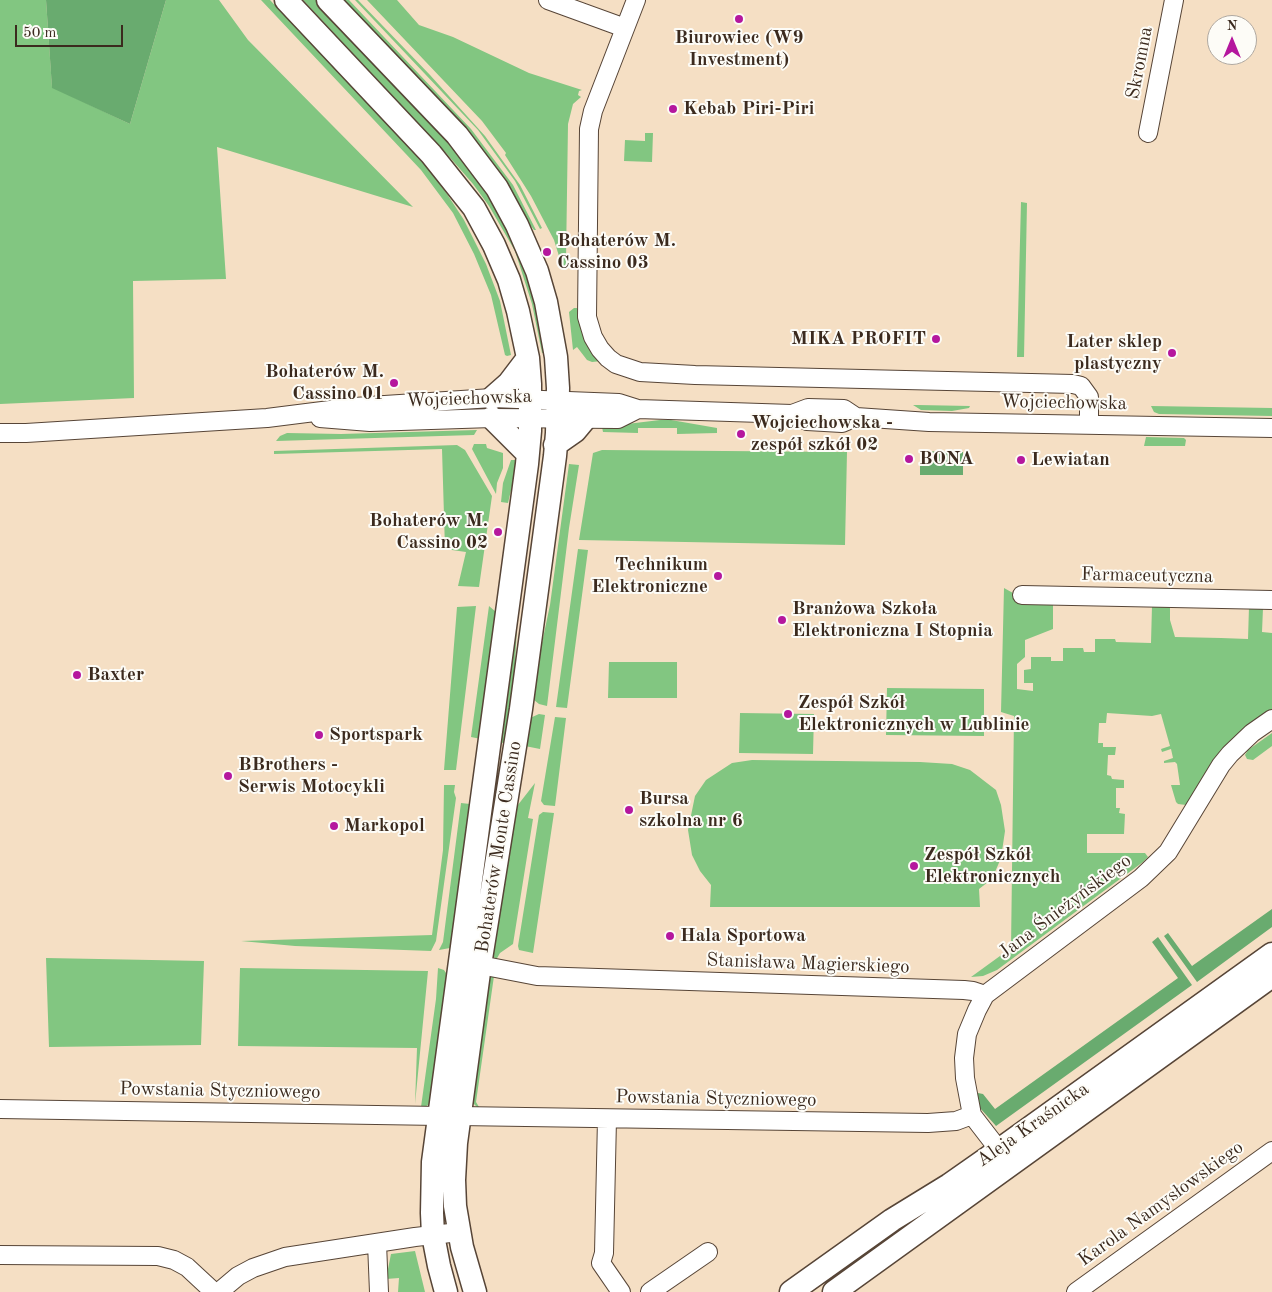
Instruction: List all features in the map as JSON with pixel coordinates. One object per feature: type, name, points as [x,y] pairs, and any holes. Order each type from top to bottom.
[{"type":"main road","name":"Bohaterów Monte Cassino","points":[[286,0],[431,154],[474,208],[489,233],[509,280],[528,358],[530,408],[528,453],[449,1116],[455,1206],[459,1232],[475,1292]]},
{"type":"main road","name":"Bohaterów Monte Cassino","points":[[328,0],[457,135],[483,168],[507,205],[530,254],[546,302],[556,356],[558,409],[555,445],[521,709],[480,965],[449,1116],[432,1179],[433,1235],[446,1292]]},
{"type":"main road","points":[[528,358],[492,408],[528,453]]},
{"type":"main road","points":[[555,445],[575,431],[585,420]]},
{"type":"main road","name":"Aleja Kraśnicka","points":[[791,1292],[892,1220],[949,1185],[1000,1150],[1272,954]]},
{"type":"main road","name":"Aleja Kraśnicka","points":[[834,1292],[1272,976]]},
{"type":"street","points":[[548,0],[625,28]]},
{"type":"street","points":[[636,0],[593,111],[589,129],[587,317],[593,336],[600,349],[608,358],[625,368],[640,372],[668,374],[1073,384],[1081,386],[1089,397],[1089,425]]},
{"type":"street","name":"Skromna","points":[[1148,133],[1174,0]]},
{"type":"street","name":"Wojciechowska","points":[[0,433],[139,427],[300,415],[354,407],[558,409],[619,402],[638,409],[792,414],[807,421],[826,422],[842,422],[856,417],[921,422],[1272,428]]},
{"type":"street","name":"Wojciechowska","points":[[558,409],[585,420],[618,419],[638,409]]},
{"type":"street","name":"Farmaceutyczna","points":[[1022,595],[1272,600]]},
{"type":"street","name":"Jana Śnieżyńskiego","points":[[1000,1150],[972,1114],[966,1093],[964,1058],[968,1034],[985,995],[1141,878],[1171,847],[1221,765],[1230,754],[1252,733],[1272,719]]},
{"type":"street","name":"Stanisława Magierskiego","points":[[480,965],[537,976],[964,990],[985,995]]},
{"type":"street","name":"Powstania Styczniowego","points":[[0,1109],[928,1123],[956,1121],[972,1114]]},
{"type":"street","points":[[607,1119],[604,1253],[602,1263],[621,1292]]},
{"type":"street","name":"Karola Namysłowskiego","points":[[1076,1292],[1272,1151]]},
{"type":"street","points":[[220,1292],[238,1276],[267,1262],[285,1257],[459,1232]]},
{"type":"street","points":[[377,1243],[378,1292]]},
{"type":"street","points":[[650,1292],[708,1252]]},
{"type":"street","points":[[0,1255],[158,1256],[174,1260],[187,1267],[214,1292]]},
{"type":"green space","points":[[0,0],[46,0],[52,87],[130,124],[166,0],[219,0],[248,40],[413,207],[217,147],[226,279],[133,281],[134,398],[0,404]]},
{"type":"green space","points":[[46,0],[166,0],[130,124],[52,88]]},
{"type":"green space","points":[[261,0],[270,0],[396,133],[426,166],[447,194],[464,220],[486,264],[500,301],[511,355],[505,355],[491,295],[474,254],[453,213],[421,170]]},
{"type":"green space","points":[[303,0],[317,0],[439,128],[496,203],[530,277],[548,352],[542,353],[532,304],[515,251],[489,206],[446,153]]},
{"type":"green space","points":[[339,0],[349,0],[471,129],[513,185],[536,230],[534,230]]},
{"type":"green space","points":[[355,0],[358,0],[430,75],[485,136],[520,185],[542,228],[540,229],[515,181],[478,130]]},
{"type":"green space","points":[[367,0],[397,0],[419,25],[453,37],[529,73],[582,90],[579,91],[578,95],[581,97],[573,104],[568,124],[566,266],[563,269],[554,240],[531,196],[505,155],[506,153],[482,121]]},
{"type":"green space","points":[[645,133],[653,133],[652,162],[624,161],[625,140],[645,141]]},
{"type":"green space","points":[[1021,202],[1027,203],[1024,357],[1017,357]]},
{"type":"green space","points":[[577,308],[579,311],[580,326],[588,345],[602,361],[592,362],[587,360],[577,347],[573,350],[569,312]]},
{"type":"green space","points":[[913,405],[970,406],[969,408],[952,411],[921,410]]},
{"type":"green space","points":[[1151,406],[1272,408],[1272,416],[1159,414],[1154,412]]},
{"type":"green space","points":[[671,420],[717,428],[717,433],[677,434],[677,428],[638,428],[638,433],[603,432],[602,427]]},
{"type":"green space","points":[[477,430],[474,435],[276,441],[280,436],[287,433],[341,434]]},
{"type":"green space","points":[[1146,437],[1184,438],[1186,440],[1185,446],[1144,446]]},
{"type":"green space","points":[[474,444],[486,444],[487,448],[503,453],[503,468],[497,483],[496,494],[472,449]]},
{"type":"green space","points":[[457,445],[465,450],[492,496],[479,587],[458,586],[466,552],[445,549],[442,449],[274,454],[274,451]]},
{"type":"green space","points":[[602,450],[847,452],[845,545],[579,540],[593,453]]},
{"type":"green space","points":[[920,451],[963,452],[963,475],[920,475]]},
{"type":"green space","points":[[511,460],[516,460],[517,465],[508,503],[501,502],[503,483]]},
{"type":"green space","points":[[569,464],[579,465],[569,528],[547,706],[539,704],[531,695],[550,605]]},
{"type":"green space","points":[[578,549],[588,550],[567,708],[556,707]]},
{"type":"green space","points":[[1004,588],[1022,598],[1053,599],[1053,629],[1025,640],[1025,657],[1017,664],[1017,689],[1033,691],[1033,683],[1024,683],[1024,670],[1031,669],[1031,657],[1051,657],[1051,661],[1063,661],[1063,648],[1083,648],[1084,652],[1095,652],[1095,639],[1151,643],[1152,606],[1170,607],[1170,620],[1175,637],[1248,639],[1249,607],[1263,608],[1262,632],[1272,633],[1272,709],[1241,731],[1221,750],[1186,805],[1176,802],[1171,785],[1180,785],[1177,764],[1175,762],[1164,763],[1164,761],[1173,758],[1171,749],[1162,752],[1161,749],[1170,746],[1161,714],[1152,716],[1107,713],[1106,723],[1099,723],[1098,743],[1103,743],[1103,747],[1116,747],[1115,755],[1108,755],[1107,775],[1111,776],[1112,779],[1124,780],[1124,788],[1116,788],[1116,808],[1120,808],[1119,813],[1125,814],[1124,834],[1087,834],[1087,853],[1145,853],[1148,857],[997,970],[983,976],[971,977],[1011,948],[1014,716],[1001,712]]},
{"type":"green space","points":[[476,606],[456,770],[444,770],[457,607]]},
{"type":"green space","points":[[489,606],[496,612],[496,617],[481,739],[471,737]]},
{"type":"green space","points":[[513,626],[517,627],[513,701],[507,744],[499,742]]},
{"type":"green space","points":[[609,662],[677,662],[677,698],[608,698]]},
{"type":"green space","points":[[887,688],[984,689],[984,736],[886,735]]},
{"type":"green space","points":[[740,713],[814,714],[813,754],[739,753]]},
{"type":"green space","points":[[539,714],[545,715],[540,749],[525,746],[530,718]]},
{"type":"green space","points":[[555,717],[566,718],[555,806],[544,805],[541,801]]},
{"type":"green space","points":[[1272,733],[1272,746],[1253,760],[1247,759],[1245,755],[1248,750]]},
{"type":"green space","points":[[752,760],[920,762],[952,764],[970,770],[996,790],[1001,805],[1005,831],[1001,858],[992,879],[979,889],[980,907],[710,907],[711,885],[700,871],[692,855],[688,830],[695,796],[706,780],[732,763]]},
{"type":"green space","points":[[535,783],[528,818],[533,819],[513,944],[500,953],[496,960],[492,954],[514,810]]},
{"type":"green space","points":[[444,785],[455,785],[454,792],[456,798],[436,941],[431,951],[295,946],[241,941],[432,935],[443,850]]},
{"type":"green space","points":[[461,803],[470,804],[471,808],[454,939],[450,948],[439,950],[443,942]]},
{"type":"green space","points":[[543,812],[554,813],[533,953],[519,950],[518,946],[539,815]]},
{"type":"green space","points":[[1272,909],[1272,927],[1197,982],[1164,936],[1168,933],[1192,966]]},
{"type":"green space","points":[[1158,937],[1192,985],[996,1126],[980,1108],[977,1098],[978,1093],[983,1094],[995,1109],[1178,978],[1152,942]]},
{"type":"green space","points":[[46,958],[204,961],[201,1045],[49,1047]]},
{"type":"green space","points":[[240,968],[428,971],[415,1104],[417,1048],[238,1046]]},
{"type":"green space","points":[[438,968],[444,970],[448,976],[431,1103],[421,1107],[436,999]]},
{"type":"green space","points":[[494,976],[476,1102],[479,1107],[477,1107],[472,1102],[488,979]]},
{"type":"green space","points":[[415,1251],[425,1292],[398,1292],[399,1278],[386,1279],[391,1254]]},
{"type":"place","name":"Biurowiec (W9 Investment)","points":[[739,19]]},
{"type":"place","name":"Kebab Piri-Piri","points":[[673,109]]},
{"type":"place","name":"Bohaterów M. Cassino 03","points":[[547,252]]},
{"type":"place","name":"MIKA PROFIT","points":[[936,339]]},
{"type":"place","name":"Later sklep plastyczny","points":[[1172,353]]},
{"type":"place","name":"Bohaterów M. Cassino 01","points":[[394,383]]},
{"type":"place","name":"Wojciechowska - zespół szkół 02","points":[[741,434]]},
{"type":"place","name":"BONA","points":[[909,459]]},
{"type":"place","name":"Lewiatan","points":[[1021,460]]},
{"type":"place","name":"Bohaterów M. Cassino 02","points":[[498,532]]},
{"type":"place","name":"Technikum Elektroniczne","points":[[718,576]]},
{"type":"place","name":"Branżowa Szkoła Elektroniczna I Stopnia","points":[[782,620]]},
{"type":"place","name":"Baxter","points":[[77,675]]},
{"type":"place","name":"Zespół Szkół Elektronicznych w Lublinie","points":[[788,714]]},
{"type":"place","name":"Sportspark","points":[[319,735]]},
{"type":"place","name":"BBrothers - Serwis Motocykli","points":[[228,776]]},
{"type":"place","name":"Bursa szkolna nr 6","points":[[629,810]]},
{"type":"place","name":"Markopol","points":[[334,826]]},
{"type":"place","name":"Zespół Szkół Elektronicznych","points":[[914,866]]},
{"type":"place","name":"Hala Sportowa","points":[[670,936]]}]
